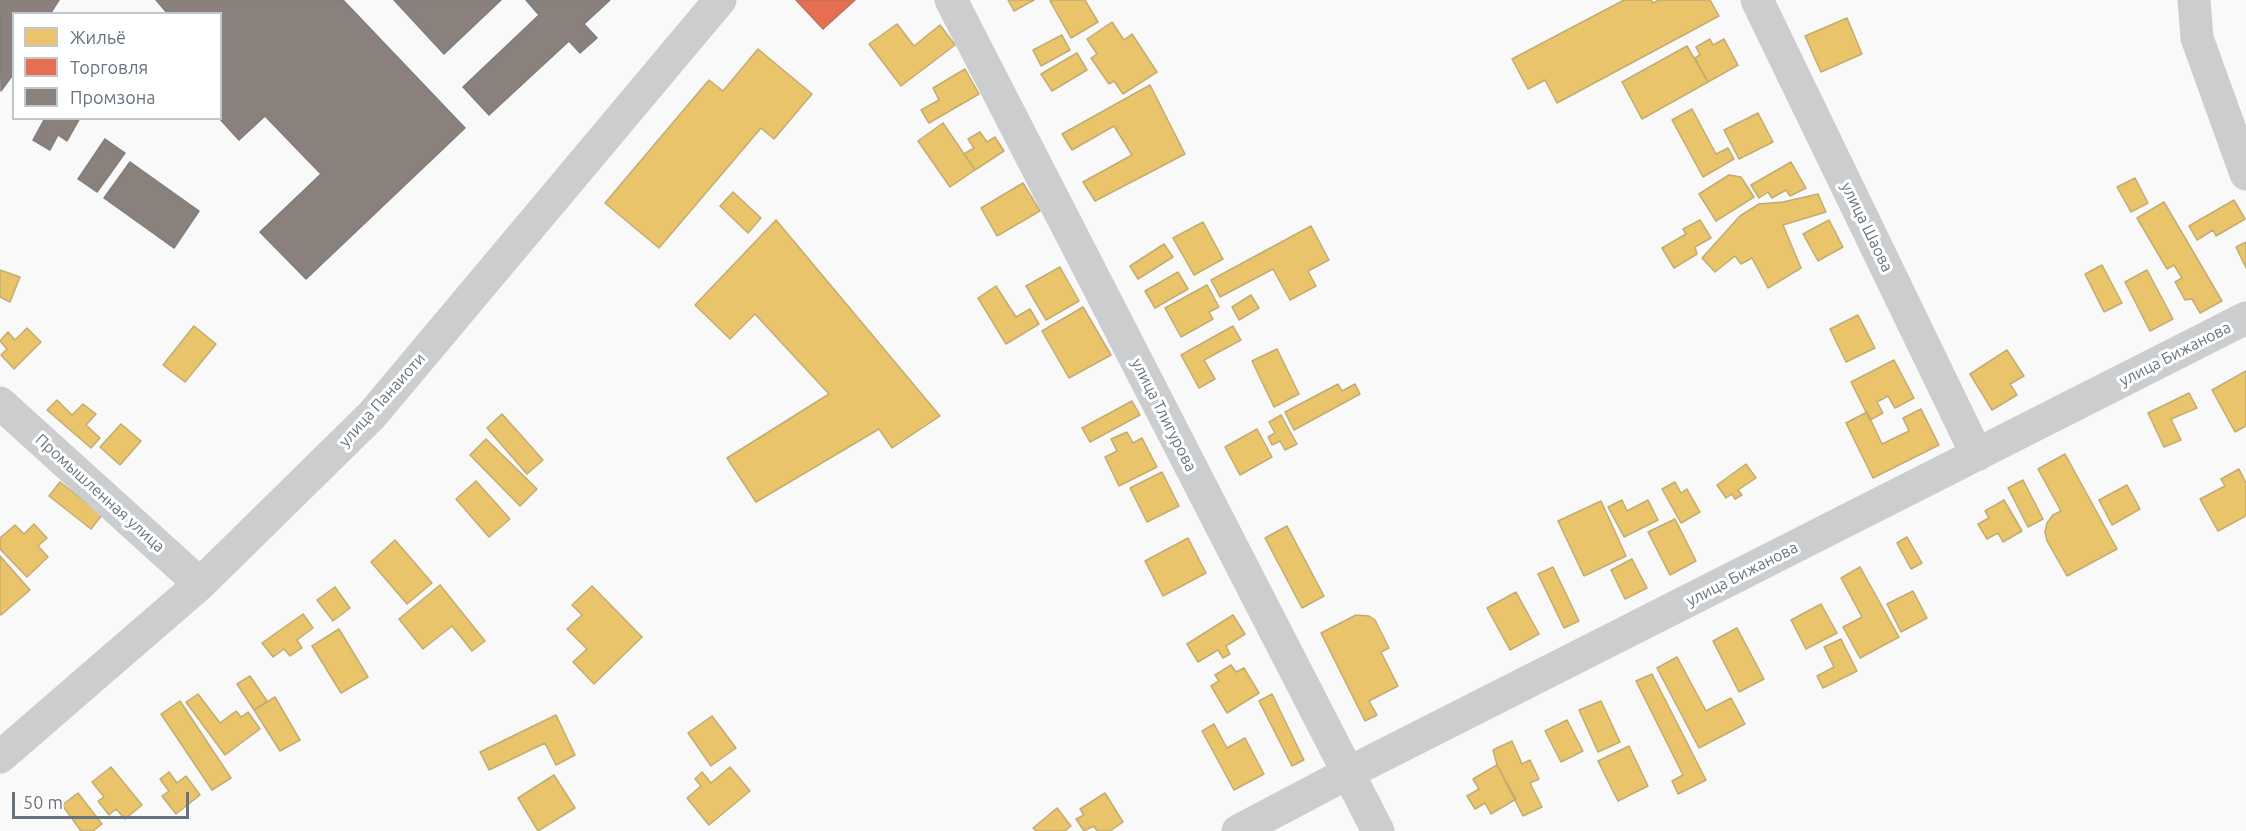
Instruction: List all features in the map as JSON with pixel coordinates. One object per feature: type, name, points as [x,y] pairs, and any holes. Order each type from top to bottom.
[{"type":"street","name":"улица Панаиоти","points":[[0,757],[200,584],[372,415],[720,0]]},
{"type":"street","name":"улица Тлигурова","points":[[951,0],[1378,831]]},
{"type":"street","name":"улица Шаова","points":[[1757,0],[1977,454]]},
{"type":"street","points":[[2194,0],[2198,38],[2246,174]]},
{"type":"street","name":"улица Бижанова","points":[[1238,831],[2246,318]]},
{"type":"street","name":"Промышленная улица","points":[[0,403],[200,584]]},
{"type":"building: Жильё","points":[[1008,0],[1034,0],[1014,11]]},
{"type":"building: Жильё","points":[[1085,0],[1098,22],[1071,38],[1050,1]]},
{"type":"building: Жильё","points":[[1624,0],[1651,0],[1653,3],[1659,0],[1710,0],[1719,16],[1557,103],[1545,80],[1528,89],[1512,59]]},
{"type":"building: Жильё","points":[[1847,18],[1862,54],[1821,72],[1805,36]]},
{"type":"building: Жильё","points":[[1112,22],[1124,40],[1132,34],[1157,72],[1123,94],[1114,81],[1109,84],[1091,58],[1097,54],[1087,39]]},
{"type":"building: Жильё","points":[[897,24],[914,46],[940,25],[955,45],[901,86],[869,44]]},
{"type":"building: Жильё","points":[[1062,35],[1070,50],[1041,66],[1033,50]]},
{"type":"building: Жильё","points":[[1710,39],[1713,45],[1724,39],[1738,65],[1708,82],[1695,58],[1700,55],[1696,47]]},
{"type":"building: Жильё","points":[[1687,46],[1708,82],[1642,119],[1622,82]]},
{"type":"building: Жильё","points":[[758,49],[812,94],[774,139],[761,128],[659,248],[605,203],[709,80],[723,91]]},
{"type":"building: Жильё","points":[[1077,53],[1087,70],[1052,91],[1041,74]]},
{"type":"building: Жильё","points":[[965,69],[979,94],[929,123],[921,110],[939,100],[933,88]]},
{"type":"building: Жильё","points":[[1150,85],[1185,154],[1095,201],[1083,182],[1132,155],[1114,126],[1072,150],[1062,134]]},
{"type":"building: Жильё","points":[[1692,109],[1716,154],[1728,148],[1734,159],[1703,177],[1672,120]]},
{"type":"building: Жильё","points":[[1758,113],[1773,142],[1739,159],[1724,130]]},
{"type":"building: Жильё","points":[[943,123],[975,170],[950,187],[918,141]]},
{"type":"building: Жильё","points":[[980,132],[987,142],[995,137],[1004,151],[975,170],[964,154],[974,148],[968,139]]},
{"type":"building: Жильё","points":[[1791,162],[1806,188],[1790,196],[1786,190],[1772,198],[1768,192],[1759,198],[1751,185]]},
{"type":"building: Жильё","points":[[1729,175],[1741,177],[1754,197],[1716,221],[1699,194]]},
{"type":"building: Жильё","points":[[2135,178],[2148,203],[2131,212],[2117,187]]},
{"type":"building: Жильё","points":[[1023,183],[1040,211],[997,236],[981,208]]},
{"type":"building: Жильё","points":[[733,192],[761,218],[748,233],[720,206]]},
{"type":"building: Жильё","points":[[1818,194],[1826,212],[1783,225],[1801,268],[1768,288],[1752,258],[1741,264],[1735,256],[1715,272],[1702,258],[1740,216],[1759,204],[1783,202]]},
{"type":"building: Жильё","points":[[2234,200],[2245,219],[2216,236],[2213,230],[2197,240],[2189,226]]},
{"type":"building: Жильё","points":[[2164,202],[2222,301],[2200,313],[2192,299],[2185,300],[2175,282],[2182,278],[2174,265],[2167,269],[2137,218]]},
{"type":"building: Жильё","points":[[776,220],[940,416],[892,448],[879,429],[756,502],[727,458],[829,394],[755,314],[730,339],[695,305]]},
{"type":"building: Жильё","points":[[1700,220],[1711,238],[1695,247],[1697,254],[1674,268],[1662,248],[1686,234],[1683,229]]},
{"type":"building: Жильё","points":[[1829,220],[1843,247],[1818,261],[1803,234]]},
{"type":"building: Жильё","points":[[1203,222],[1223,259],[1194,275],[1173,238]]},
{"type":"building: Жильё","points":[[1311,226],[1329,260],[1308,271],[1316,286],[1290,300],[1273,269],[1220,297],[1211,280]]},
{"type":"building: Жильё","points":[[2246,242],[2246,268],[2236,247]]},
{"type":"building: Жильё","points":[[1164,244],[1173,257],[1138,279],[1130,266]]},
{"type":"building: Жильё","points":[[2102,265],[2122,303],[2104,312],[2085,274]]},
{"type":"building: Жильё","points":[[1060,267],[1079,301],[1046,320],[1026,286]]},
{"type":"building: Жильё","points":[[0,270],[20,277],[10,302],[0,297]]},
{"type":"building: Жильё","points":[[2147,270],[2173,319],[2150,331],[2125,282]]},
{"type":"building: Жильё","points":[[1178,272],[1188,289],[1155,308],[1145,291]]},
{"type":"building: Жильё","points":[[1207,285],[1219,307],[1209,312],[1213,319],[1181,337],[1165,308]]},
{"type":"building: Жильё","points":[[996,286],[1016,317],[1030,309],[1039,324],[1006,344],[978,298]]},
{"type":"building: Жильё","points":[[1251,295],[1259,308],[1239,320],[1232,307]]},
{"type":"building: Жильё","points":[[1083,307],[1111,355],[1069,378],[1042,331]]},
{"type":"building: Жильё","points":[[1858,315],[1875,348],[1846,362],[1830,329]]},
{"type":"building: Жильё","points":[[194,326],[216,344],[185,382],[163,365]]},
{"type":"building: Жильё","points":[[1233,326],[1241,340],[1204,360],[1215,379],[1199,388],[1181,355]]},
{"type":"building: Жильё","points":[[27,328],[41,342],[14,369],[1,355],[7,349],[0,341],[8,332],[15,340]]},
{"type":"building: Жильё","points":[[1277,349],[1299,394],[1274,407],[1252,361]]},
{"type":"building: Жильё","points":[[2007,350],[2024,376],[2010,384],[2017,395],[1992,410],[1970,374]]},
{"type":"building: Жильё","points":[[1894,360],[1914,398],[1895,408],[1888,396],[1877,402],[1883,413],[1870,420],[1851,382]]},
{"type":"building: Жильё","points":[[2246,371],[2246,426],[2235,432],[2212,390]]},
{"type":"building: Жильё","points":[[1338,384],[1342,391],[1355,384],[1360,394],[1294,430],[1285,412]]},
{"type":"building: Жильё","points":[[2189,393],[2197,408],[2171,419],[2181,440],[2164,447],[2148,413]]},
{"type":"building: Жильё","points":[[57,400],[72,415],[83,404],[96,414],[86,425],[100,438],[91,448],[47,410]]},
{"type":"building: Жильё","points":[[1132,401],[1140,415],[1090,442],[1082,428]]},
{"type":"building: Жильё","points":[[1921,409],[1939,445],[1873,478],[1846,423],[1867,412],[1882,444],[1909,431],[1903,418]]},
{"type":"building: Жильё","points":[[502,414],[543,460],[527,474],[487,428]]},
{"type":"building: Жильё","points":[[1281,415],[1297,444],[1285,450],[1280,441],[1272,445],[1268,437],[1275,433],[1269,422]]},
{"type":"building: Жильё","points":[[121,424],[141,441],[120,465],[100,447]]},
{"type":"building: Жильё","points":[[1257,429],[1272,457],[1240,475],[1225,447]]},
{"type":"building: Жильё","points":[[1127,432],[1133,443],[1142,438],[1157,467],[1119,486],[1105,457],[1117,451],[1111,439]]},
{"type":"building: Жильё","points":[[486,439],[537,489],[520,506],[470,455]]},
{"type":"building: Жильё","points":[[2065,454],[2117,549],[2067,576],[2047,541],[2045,532],[2047,523],[2053,515],[2061,511],[2038,469]]},
{"type":"building: Жильё","points":[[1746,464],[1756,478],[1738,490],[1742,495],[1735,499],[1732,494],[1726,498],[1717,485]]},
{"type":"building: Жильё","points":[[2239,469],[2246,483],[2246,516],[2218,531],[2200,499],[2225,486],[2221,479]]},
{"type":"building: Жильё","points":[[1162,472],[1179,506],[1147,522],[1130,488]]},
{"type":"building: Жильё","points":[[2023,480],[2043,519],[2028,527],[2008,488]]},
{"type":"building: Жильё","points":[[476,481],[510,519],[489,537],[456,499]]},
{"type":"building: Жильё","points":[[60,482],[102,515],[91,529],[49,496]]},
{"type":"building: Жильё","points":[[1675,482],[1681,493],[1687,489],[1700,512],[1681,523],[1662,489]]},
{"type":"building: Жильё","points":[[2127,485],[2140,509],[2112,525],[2099,500]]},
{"type":"building: Жильё","points":[[1622,500],[1627,511],[1648,500],[1658,520],[1624,537],[1608,507]]},
{"type":"building: Жильё","points":[[2004,500],[2022,531],[2003,542],[1998,533],[1987,539],[1978,524],[1989,518],[1985,511]]},
{"type":"building: Жильё","points":[[1601,501],[1626,556],[1584,576],[1558,521]]},
{"type":"building: Жильё","points":[[1675,519],[1696,561],[1670,575],[1648,532]]},
{"type":"building: Жильё","points":[[34,524],[47,538],[38,546],[48,557],[27,577],[0,549],[0,538],[15,525],[24,534]]},
{"type":"building: Жильё","points":[[1287,526],[1324,596],[1302,608],[1265,538]]},
{"type":"building: Жильё","points":[[1907,537],[1922,563],[1911,569],[1897,543]]},
{"type":"building: Жильё","points":[[1188,538],[1206,573],[1163,596],[1145,561]]},
{"type":"building: Жильё","points":[[395,540],[432,583],[407,604],[371,562]]},
{"type":"building: Жильё","points":[[0,556],[30,590],[1,615],[0,614]]},
{"type":"building: Жильё","points":[[1632,559],[1647,588],[1625,599],[1611,570]]},
{"type":"building: Жильё","points":[[1553,567],[1579,621],[1564,628],[1538,574]]},
{"type":"building: Жильё","points":[[1860,567],[1899,637],[1860,658],[1843,627],[1862,617],[1841,578]]},
{"type":"building: Жильё","points":[[440,585],[485,641],[472,651],[452,626],[423,649],[399,619]]},
{"type":"building: Жильё","points":[[592,586],[642,637],[594,684],[573,662],[587,649],[567,629],[582,615],[572,605]]},
{"type":"building: Жильё","points":[[335,587],[350,608],[333,621],[317,600]]},
{"type":"building: Жильё","points":[[1913,591],[1927,618],[1901,632],[1887,604]]},
{"type":"building: Жильё","points":[[1516,592],[1539,634],[1510,650],[1487,608]]},
{"type":"building: Жильё","points":[[1821,604],[1837,633],[1806,649],[1791,620]]},
{"type":"building: Жильё","points":[[303,614],[313,628],[297,640],[302,648],[290,656],[284,649],[273,657],[262,643]]},
{"type":"building: Жильё","points":[[1233,615],[1245,634],[1226,646],[1230,654],[1223,658],[1218,650],[1198,662],[1187,644]]},
{"type":"building: Жильё","points":[[1356,615],[1369,616],[1375,620],[1389,648],[1381,652],[1398,686],[1369,701],[1377,715],[1365,721],[1321,633]]},
{"type":"building: Жильё","points":[[1737,628],[1764,679],[1739,692],[1713,641]]},
{"type":"building: Жильё","points":[[339,629],[368,677],[341,693],[312,646]]},
{"type":"building: Жильё","points":[[1841,639],[1857,671],[1823,688],[1817,676],[1834,667],[1824,647]]},
{"type":"building: Жильё","points":[[1677,657],[1706,711],[1731,698],[1745,724],[1699,748],[1657,668]]},
{"type":"building: Жильё","points":[[1231,665],[1236,672],[1244,668],[1259,693],[1227,713],[1211,686],[1219,681],[1215,675]]},
{"type":"building: Жильё","points":[[1652,674],[1706,780],[1678,794],[1672,781],[1683,775],[1636,681]]},
{"type":"building: Жильё","points":[[250,676],[267,701],[254,710],[237,684]]},
{"type":"building: Жильё","points":[[198,694],[220,723],[236,711],[241,717],[248,712],[260,729],[225,755],[186,702]]},
{"type":"building: Жильё","points":[[1272,694],[1304,760],[1292,766],[1259,701]]},
{"type":"building: Жильё","points":[[275,697],[300,740],[280,751],[254,710]]},
{"type":"building: Жильё","points":[[180,701],[231,778],[212,790],[161,714]]},
{"type":"building: Жильё","points":[[1601,701],[1620,742],[1598,752],[1579,710]]},
{"type":"building: Жильё","points":[[556,715],[575,755],[556,765],[545,743],[489,770],[480,752]]},
{"type":"building: Жильё","points":[[712,716],[736,748],[711,766],[688,733]]},
{"type":"building: Жильё","points":[[1567,720],[1583,751],[1561,762],[1545,731]]},
{"type":"building: Жильё","points":[[1214,724],[1227,748],[1245,738],[1264,774],[1234,790],[1202,731]]},
{"type":"building: Жильё","points":[[1512,741],[1522,764],[1530,760],[1539,779],[1530,783],[1542,807],[1523,816],[1497,765],[1493,750]]},
{"type":"building: Жильё","points":[[1629,746],[1648,786],[1618,801],[1598,761]]},
{"type":"building: Жильё","points":[[1497,765],[1516,799],[1491,814],[1485,803],[1475,809],[1467,796],[1479,789],[1473,779]]},
{"type":"building: Жильё","points":[[111,767],[142,805],[125,819],[116,809],[109,815],[98,801],[104,797],[92,782]]},
{"type":"building: Жильё","points":[[730,767],[750,791],[709,825],[687,798],[701,786],[695,779],[702,772],[711,783]]},
{"type":"building: Жильё","points":[[169,772],[177,783],[186,776],[200,795],[176,814],[162,796],[169,791],[160,779]]},
{"type":"building: Жильё","points":[[554,775],[575,808],[538,831],[518,798]]},
{"type":"building: Жильё","points":[[78,793],[102,824],[93,831],[81,831],[62,805]]},
{"type":"building: Жильё","points":[[1105,793],[1123,822],[1110,831],[1097,831],[1094,826],[1084,831],[1076,819],[1084,815],[1080,809]]},
{"type":"building: Жильё","points":[[1057,808],[1071,826],[1065,831],[1036,831],[1033,828]]},
{"type":"building: Торговля","points":[[796,0],[855,0],[823,29]]},
{"type":"building: Промзона","points":[[0,0],[59,0],[51,12],[12,12],[12,76],[1,91]]},
{"type":"building: Промзона","points":[[156,0],[343,0],[465,128],[306,279],[260,232],[321,174],[265,116],[239,140],[221,120],[222,12],[166,12]]},
{"type":"building: Промзона","points":[[394,0],[501,0],[444,54]]},
{"type":"building: Промзона","points":[[526,0],[610,0],[584,24],[597,38],[580,53],[569,41],[489,115],[463,87],[539,15]]},
{"type":"building: Промзона","points":[[44,120],[79,120],[67,141],[58,135],[50,150],[33,140]]},
{"type":"building: Промзона","points":[[105,139],[125,153],[97,192],[78,179]]},
{"type":"building: Промзона","points":[[130,162],[199,211],[174,248],[104,198]]}]
